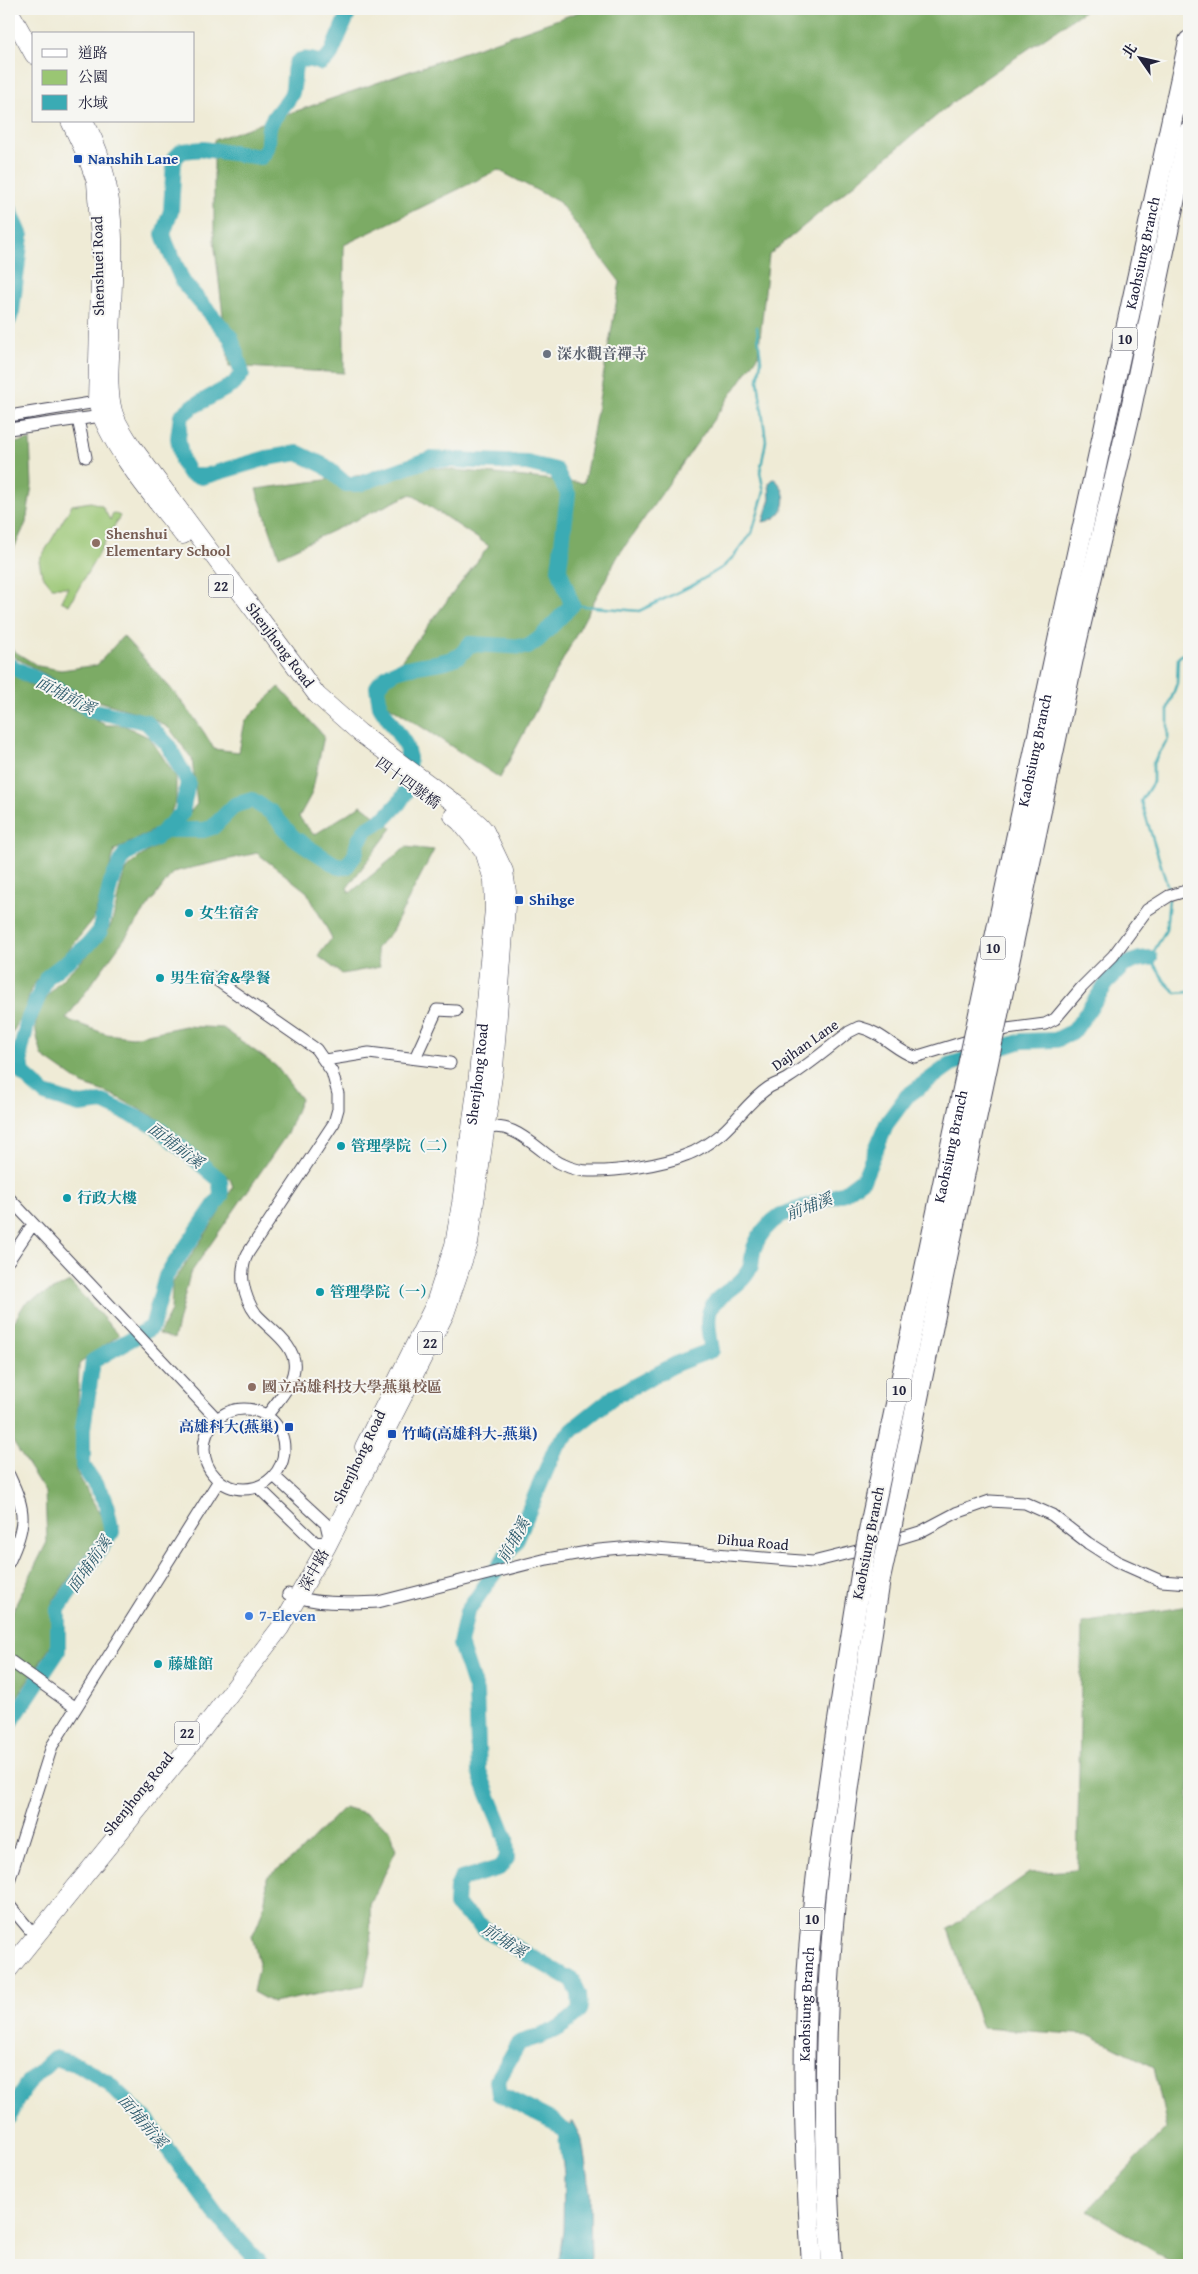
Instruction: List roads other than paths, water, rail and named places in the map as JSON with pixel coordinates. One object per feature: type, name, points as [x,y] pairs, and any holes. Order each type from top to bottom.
[{"type":"highway","name":"Kaohsiung Branch","points":[[812,2265],[807,2191],[804,2058],[811,1929],[833,1751],[870,1577],[892,1524],[937,1261],[1068,640],[1189,40]]},
{"type":"highway","name":"Kaohsiung Branch","points":[[1068,640],[1129,418],[1189,131]]},
{"type":"highway","name":"Kaohsiung Branch","points":[[832,2265],[826,2193],[826,2053],[833,1924],[854,1751],[870,1577],[871,1521],[937,1261]]},
{"type":"main road","points":[[21,9],[34,32]]},
{"type":"main road","points":[[9,10],[32,51]]},
{"type":"main road","name":"Shenshuei Road","points":[[70,122],[87,157],[96,182],[101,250],[105,408]]},
{"type":"main road","name":"Shenshuei Road","points":[[84,122],[104,165],[113,252],[105,408]]},
{"type":"main road","name":"Shenjhong Road","points":[[105,408],[144,484],[311,706],[357,739]]},
{"type":"main road","name":"四十四號橋","points":[[357,739],[461,815]]},
{"type":"main road","name":"Shenjhong Road","points":[[324,1536],[445,1314],[469,1243],[494,1069],[507,892],[504,871],[485,831],[461,815]]},
{"type":"main road","name":"深中路","points":[[293,1596],[324,1536]]},
{"type":"main road","name":"Shenjhong Road","points":[[33,1932],[293,1596]]},
{"type":"main road","name":"22","points":[[9,1952],[33,1932]]},
{"type":"main road","name":"22","points":[[9,1969],[33,1932]]},
{"type":"street","points":[[9,416],[69,408],[105,408]]},
{"type":"street","points":[[9,429],[74,420],[105,408]]},
{"type":"street","points":[[74,420],[86,457]]},
{"type":"street","name":"Dajhan Lane","points":[[484,1131],[517,1132],[565,1166],[587,1171],[620,1169],[686,1155],[722,1133],[753,1100],[768,1088],[786,1080],[849,1032],[859,1028],[882,1036],[905,1054],[916,1057],[1008,1030],[1045,1024],[1055,1019],[1082,987],[1113,956],[1147,910],[1169,896],[1189,890]]},
{"type":"street","points":[[212,977],[316,1049],[332,1072],[338,1094],[338,1109],[334,1123],[248,1253],[242,1272],[245,1295],[255,1313],[284,1342],[294,1356],[291,1381],[267,1415]]},
{"type":"street","points":[[414,1058],[437,1010],[456,1011]]},
{"type":"street","points":[[325,1060],[369,1053],[450,1063]]},
{"type":"street","points":[[9,1198],[217,1419]]},
{"type":"street","points":[[9,1260],[33,1224]]},
{"type":"street","points":[[242,1408],[255,1410],[267,1415],[276,1424],[282,1435],[285,1448],[283,1460],[274,1476],[258,1487],[246,1490],[233,1488],[218,1482],[210,1473],[204,1452],[207,1434],[217,1419],[229,1412],[242,1408]]},
{"type":"street","points":[[9,1475],[23,1511],[21,1536],[9,1562]]},
{"type":"street","points":[[274,1476],[324,1536]]},
{"type":"street","points":[[9,1880],[52,1746],[72,1705],[218,1482]]},
{"type":"street","points":[[258,1487],[324,1536]]},
{"type":"street","name":"Dihua Road","points":[[293,1596],[349,1603],[378,1602],[547,1559],[632,1547],[813,1562],[844,1556],[912,1535],[956,1513],[990,1501],[1025,1503],[1052,1515],[1116,1561],[1161,1581],[1189,1583]]},
{"type":"street","points":[[9,1660],[72,1705]]},
{"type":"street","points":[[9,1905],[33,1932]]},
{"type":"water","points":[[774,478],[783,491],[784,504],[778,516],[763,522],[770,498],[769,483]]},
{"type":"water","points":[[572,2121],[582,2140],[590,2193],[591,2265],[558,2265],[563,2231],[564,2173],[560,2142]]},
{"type":"waterway","points":[[165,830],[204,830],[213,827],[235,805],[252,800],[272,813],[293,837],[339,867],[346,867],[355,855],[358,842],[366,829],[385,818],[406,792],[409,758],[405,744],[380,706],[377,687],[384,678],[404,669],[449,660],[459,656],[470,644],[528,647],[539,639],[572,605],[559,569],[568,494],[556,470],[527,463],[430,459],[359,484],[346,484],[325,466],[298,453],[267,458],[202,477],[189,473],[182,461],[178,438],[181,416],[192,407],[234,384],[242,373],[231,338],[183,282],[163,234],[171,211],[174,159],[182,151],[203,149],[261,157],[267,147],[269,128],[291,95],[297,63],[301,60],[321,63],[330,56],[350,9]]},
{"type":"waterway","name":"面埔前溪","points":[[9,208],[21,236],[12,311],[9,320]]},
{"type":"waterway","points":[[572,605],[639,611],[693,585],[723,567],[752,533],[764,492],[760,472],[766,441],[758,380],[761,361],[757,327]]},
{"type":"waterway","points":[[1169,891],[1141,801],[1153,782],[1153,763],[1168,739],[1168,708],[1177,683],[1178,658],[1186,651],[1189,651]]},
{"type":"waterway","name":"面埔前溪","points":[[9,665],[71,697],[90,710],[146,722],[168,745],[188,782],[182,813],[156,838],[125,854],[111,882],[100,931],[88,945],[47,977],[28,1020],[20,1054],[23,1074],[45,1094],[80,1105],[103,1102],[155,1126],[220,1180],[221,1196],[166,1276],[152,1327],[93,1361],[83,1428],[83,1466],[105,1499],[112,1532],[58,1609],[58,1651],[9,1725]]},
{"type":"waterway","name":"前埔溪","points":[[1169,899],[1166,930],[1150,958],[1166,983],[1176,993],[1189,992]]},
{"type":"waterway","name":"前埔溪","points":[[568,2155],[566,2133],[555,2122],[499,2094],[497,2081],[519,2043],[560,2027],[574,2017],[580,2010],[579,1994],[573,1981],[490,1933],[456,1905],[457,1888],[461,1879],[499,1868],[507,1858],[506,1838],[479,1772],[476,1692],[460,1644],[467,1612],[515,1543],[556,1447],[573,1429],[613,1397],[678,1363],[712,1350],[708,1323],[709,1312],[714,1303],[748,1272],[756,1243],[769,1225],[781,1215],[844,1193],[864,1178],[887,1123],[907,1096],[951,1064],[1022,1041],[1056,1040],[1074,1031],[1109,980],[1124,965],[1140,959],[1150,958]]},
{"type":"waterway","name":"面埔前溪","points":[[9,2117],[26,2085],[54,2058],[79,2065],[107,2082],[149,2123],[215,2213],[261,2265]]},
{"type":"place","name":"Nanshih Lane","points":[[78,159]]},
{"type":"place","name":"深水觀音禪寺","points":[[547,354]]},
{"type":"place","name":"Shenshui Elementary School","points":[[96,543]]},
{"type":"place","name":"Shihge","points":[[519,900]]},
{"type":"place","name":"女生宿舍","points":[[189,913]]},
{"type":"place","name":"男生宿舍&學餐","points":[[160,978]]},
{"type":"place","name":"管理學院（二）","points":[[341,1146]]},
{"type":"place","name":"行政大樓","points":[[67,1198]]},
{"type":"place","name":"管理學院（一）","points":[[320,1292]]},
{"type":"place","name":"國立高雄科技大學燕巢校區","points":[[252,1387]]},
{"type":"place","name":"高雄科大(燕巢)","points":[[289,1427]]},
{"type":"place","name":"竹崎(高雄科大-燕巢)","points":[[392,1434]]},
{"type":"place","name":"7-Eleven","points":[[249,1616]]},
{"type":"place","name":"藤雄館","points":[[158,1664]]}]
